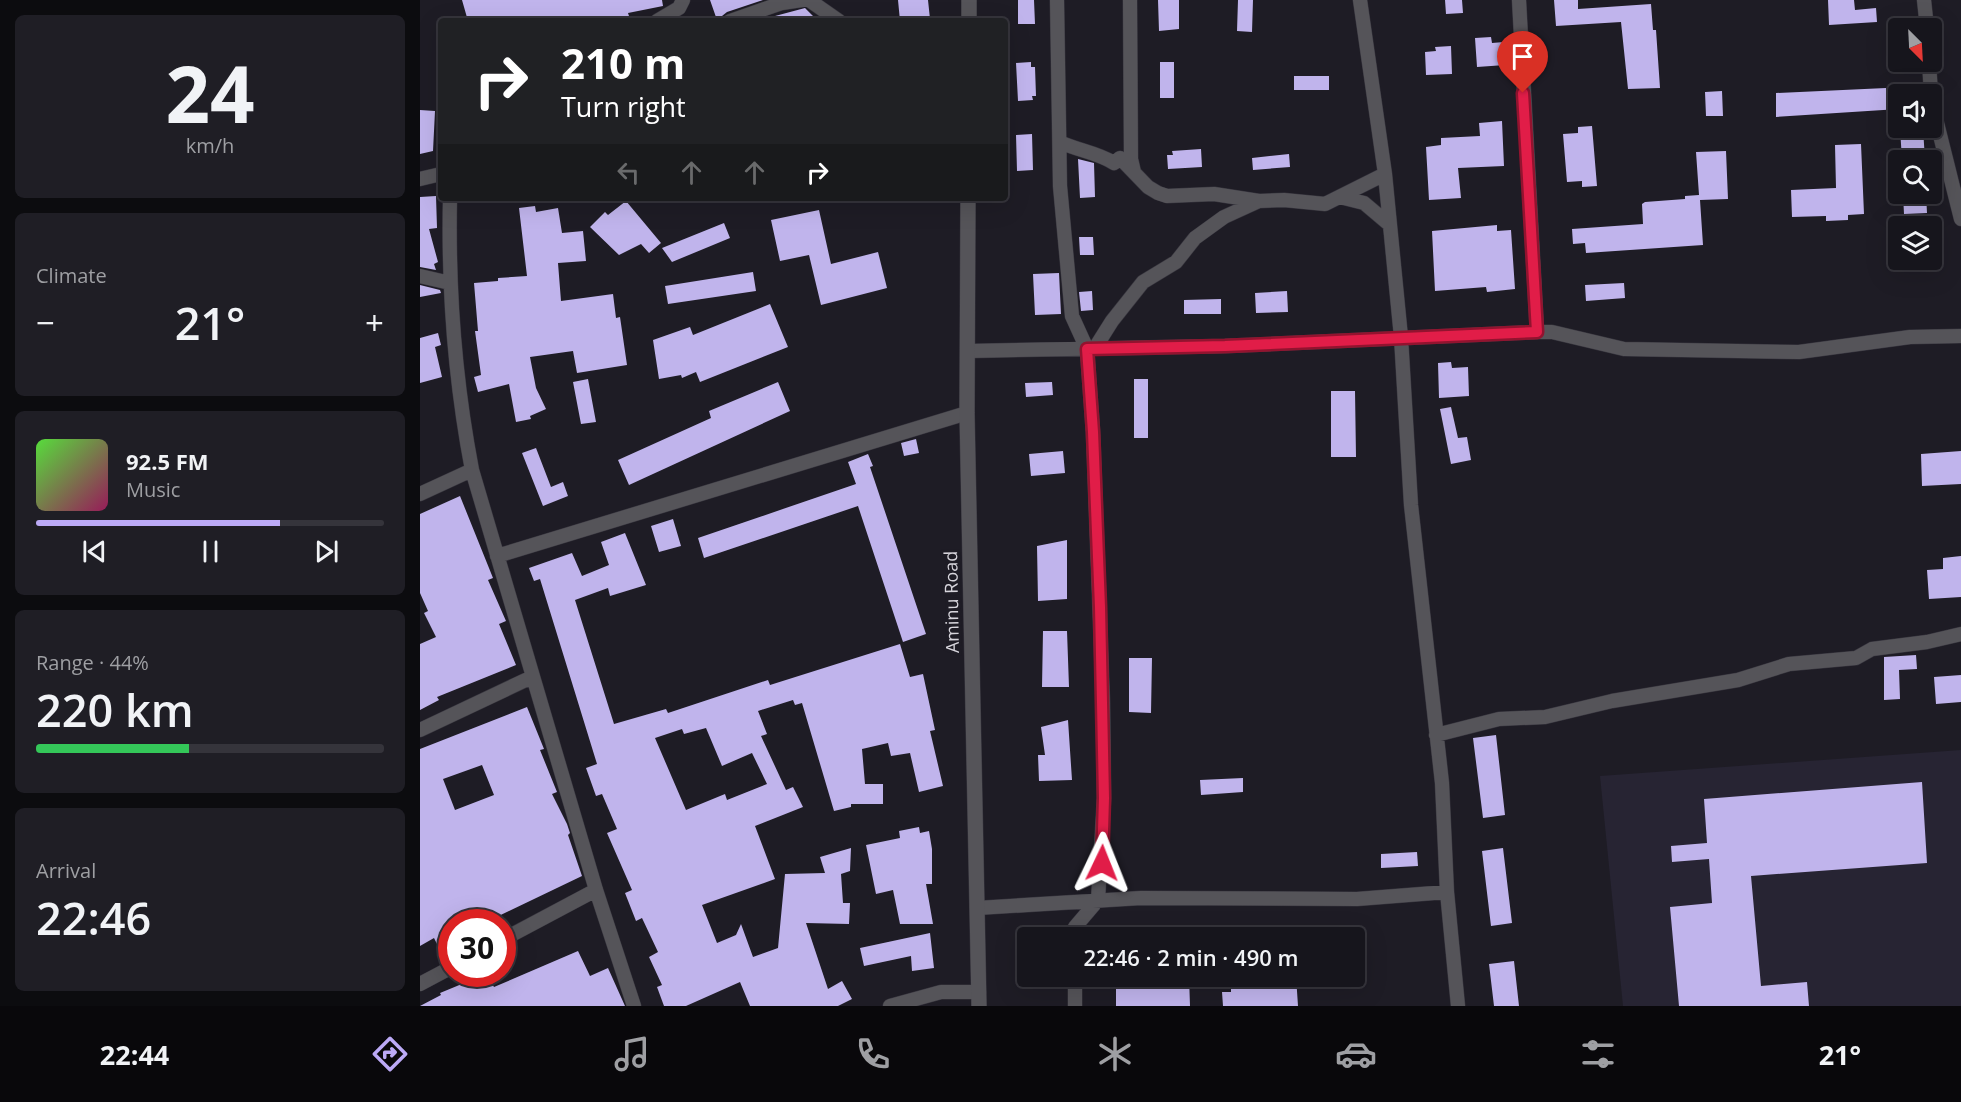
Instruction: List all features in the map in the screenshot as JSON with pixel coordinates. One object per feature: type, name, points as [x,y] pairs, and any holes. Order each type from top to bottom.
[{"type":"street","points":[[667,18],[679,8],[683,0]]},
{"type":"street","points":[[739,18],[783,3],[802,0]]},
{"type":"street","points":[[809,0],[835,18]]},
{"type":"street","points":[[968,18],[969,0]]},
{"type":"street","points":[[1057,0],[1060,186],[1072,316],[1091,349],[1103,703],[1104,798],[1098,900],[1075,927]]},
{"type":"street","points":[[1130,0],[1128,163],[1148,187],[1167,196],[1214,194],[1259,201],[1284,200],[1325,204],[1385,174]]},
{"type":"street","points":[[1360,0],[1385,174],[1401,337],[1411,505],[1442,783],[1447,892],[1458,1006]]},
{"type":"street","points":[[1519,0],[1537,332]]},
{"type":"street","points":[[1924,0],[1926,18]]},
{"type":"street","points":[[1941,138],[1961,219]]},
{"type":"street","points":[[1060,142],[1082,152],[1095,152],[1114,163],[1128,163]]},
{"type":"street","points":[[420,178],[438,175]]},
{"type":"street","points":[[1340,197],[1364,203],[1390,225]]},
{"type":"street","points":[[450,201],[450,283],[461,410],[472,470],[596,890],[634,1006]]},
{"type":"street","name":"Aminu Road","points":[[968,201],[968,413],[979,999]]},
{"type":"street","points":[[1091,349],[1143,282],[1176,262],[1195,238],[1224,217],[1259,201]]},
{"type":"street","points":[[420,276],[450,283]]},
{"type":"street","points":[[968,351],[1225,346],[1552,332],[1624,349],[1799,352],[1910,337],[1961,336]]},
{"type":"street","points":[[497,556],[968,413]]},
{"type":"street","points":[[420,494],[472,470]]},
{"type":"street","points":[[1436,735],[1499,719],[1545,717],[1612,700],[1738,680],[1789,664],[1857,657],[1872,649],[1927,642],[1961,634]]},
{"type":"street","points":[[420,730],[532,677]]},
{"type":"street","points":[[516,933],[596,890]]},
{"type":"street","points":[[977,908],[1098,900],[1357,898],[1447,892]]},
{"type":"street","points":[[420,984],[438,974]]},
{"type":"street","points":[[1075,987],[1075,1006]]},
{"type":"street","points":[[890,1006],[941,992],[979,999]]},
{"type":"shaded area","points":[[1961,750],[1961,1006],[1623,1006],[1600,776]]},
{"type":"building","points":[[462,0],[662,0],[663,6],[628,13],[629,16],[622,18],[467,18]]},
{"type":"building","points":[[710,0],[763,0],[727,12],[716,18]]},
{"type":"building","points":[[898,0],[928,0],[930,18],[900,18]]},
{"type":"building","points":[[1018,0],[1034,0],[1035,24],[1018,24]]},
{"type":"building","points":[[1158,0],[1179,0],[1179,29],[1159,31]]},
{"type":"building","points":[[1238,0],[1253,0],[1252,32],[1237,31]]},
{"type":"building","points":[[1445,0],[1462,0],[1463,13],[1446,14]]},
{"type":"building","points":[[1554,0],[1578,0],[1578,9],[1651,4],[1653,30],[1656,30],[1660,88],[1628,89],[1621,22],[1556,26]]},
{"type":"building","points":[[1828,0],[1854,0],[1855,10],[1876,8],[1877,22],[1829,25]]},
{"type":"building","points":[[805,8],[814,17],[811,18],[768,18]]},
{"type":"building","points":[[1491,37],[1492,43],[1504,42],[1505,65],[1477,67],[1475,38]]},
{"type":"building","points":[[1451,46],[1452,74],[1426,75],[1425,52],[1436,51],[1435,47]]},
{"type":"building","points":[[1031,62],[1031,67],[1035,67],[1036,96],[1032,96],[1033,100],[1018,101],[1016,63]]},
{"type":"building","points":[[1160,62],[1174,62],[1174,98],[1160,98]]},
{"type":"building","points":[[1294,76],[1329,76],[1329,90],[1294,90]]},
{"type":"building","points":[[1886,88],[1888,110],[1776,117],[1776,93]]},
{"type":"building","points":[[1722,91],[1723,116],[1706,116],[1705,92]]},
{"type":"building","points":[[420,110],[435,111],[433,151],[420,154]]},
{"type":"building","points":[[1502,121],[1504,166],[1458,168],[1461,198],[1429,200],[1426,147],[1441,145],[1441,138],[1480,136],[1479,123]]},
{"type":"building","points":[[1592,126],[1597,186],[1582,187],[1582,181],[1567,182],[1563,134],[1578,133],[1578,127]]},
{"type":"building","points":[[1032,134],[1033,170],[1017,171],[1016,135]]},
{"type":"building","points":[[1901,138],[1924,138],[1924,150],[1901,150]]},
{"type":"building","points":[[1861,144],[1864,214],[1848,215],[1848,220],[1826,221],[1826,216],[1792,217],[1791,190],[1836,188],[1835,145]]},
{"type":"building","points":[[1201,149],[1202,167],[1168,169],[1167,155],[1173,155],[1172,151]]},
{"type":"building","points":[[1726,151],[1728,199],[1700,200],[1703,245],[1586,253],[1585,243],[1573,244],[1572,229],[1643,224],[1642,204],[1645,202],[1685,199],[1685,196],[1699,195],[1696,152]]},
{"type":"building","points":[[1289,154],[1290,167],[1253,170],[1252,158]]},
{"type":"building","points":[[1078,159],[1094,163],[1095,197],[1080,198]]},
{"type":"building","points":[[436,196],[437,228],[429,229],[438,262],[434,264],[436,270],[420,267],[420,197]]},
{"type":"building","points":[[626,201],[661,243],[649,253],[641,244],[619,255],[590,227],[605,212],[608,215]]},
{"type":"building","points":[[1904,204],[1927,204],[1927,213],[1904,214]]},
{"type":"building","points":[[535,206],[536,212],[558,208],[562,233],[583,231],[586,261],[558,263],[561,301],[613,294],[616,318],[620,317],[627,365],[577,373],[573,351],[530,357],[536,388],[546,409],[530,416],[531,419],[516,422],[509,384],[478,392],[474,377],[481,375],[475,331],[478,331],[474,283],[498,281],[498,278],[527,276],[519,208]]},
{"type":"building","points":[[819,210],[831,264],[878,252],[887,288],[821,305],[809,255],[780,261],[771,220]]},
{"type":"building","points":[[724,223],[730,238],[672,262],[662,248]]},
{"type":"building","points":[[1497,225],[1497,231],[1511,230],[1515,289],[1487,292],[1486,287],[1435,291],[1432,231]]},
{"type":"building","points":[[1079,237],[1093,237],[1094,255],[1080,255]]},
{"type":"building","points":[[753,272],[756,291],[668,304],[665,286]]},
{"type":"building","points":[[1059,273],[1061,314],[1035,315],[1033,274]]},
{"type":"building","points":[[1624,283],[1625,298],[1586,301],[1585,285]]},
{"type":"building","points":[[420,285],[440,290],[441,293],[420,297]]},
{"type":"building","points":[[1092,291],[1093,310],[1081,311],[1079,292]]},
{"type":"building","points":[[1287,291],[1288,312],[1256,313],[1255,293]]},
{"type":"building","points":[[1221,299],[1221,314],[1184,314],[1184,300]]},
{"type":"building","points":[[770,304],[788,347],[700,382],[696,372],[682,378],[681,375],[659,379],[653,340],[690,327],[693,335]]},
{"type":"building","points":[[438,333],[441,345],[435,347],[442,377],[420,383],[420,338]]},
{"type":"building","points":[[1451,362],[1452,368],[1468,367],[1469,396],[1439,398],[1438,363]]},
{"type":"building","points":[[588,379],[596,422],[581,424],[573,382]]},
{"type":"building","points":[[1134,379],[1148,379],[1148,438],[1134,438]]},
{"type":"building","points":[[778,382],[790,411],[629,485],[618,460],[711,418],[709,411]]},
{"type":"building","points":[[1052,382],[1053,395],[1026,397],[1025,383]]},
{"type":"building","points":[[1331,391],[1355,391],[1356,457],[1331,457]]},
{"type":"building","points":[[1451,407],[1458,438],[1467,437],[1471,460],[1451,464],[1440,409]]},
{"type":"building","points":[[916,439],[919,453],[904,456],[901,443]]},
{"type":"building","points":[[536,448],[551,487],[563,482],[568,496],[543,506],[522,453]]},
{"type":"building","points":[[1063,451],[1065,473],[1031,476],[1029,454]]},
{"type":"building","points":[[1961,451],[1961,484],[1922,486],[1921,454]]},
{"type":"building","points":[[868,454],[873,466],[870,467],[926,634],[903,642],[858,506],[704,558],[698,538],[856,484],[848,462]]},
{"type":"building","points":[[460,496],[493,578],[488,580],[506,621],[499,624],[516,665],[437,697],[439,700],[420,710],[420,644],[436,637],[424,613],[428,611],[420,593],[420,514]]},
{"type":"building","points":[[673,519],[681,546],[659,552],[651,526]]},
{"type":"building","points":[[625,533],[646,585],[610,596],[608,588],[575,600],[614,724],[666,709],[668,713],[768,680],[770,685],[900,644],[910,677],[923,674],[935,730],[930,731],[943,786],[919,792],[910,753],[891,756],[888,743],[862,749],[865,784],[883,784],[883,804],[851,804],[851,807],[834,811],[802,703],[795,705],[793,700],[758,711],[767,734],[761,736],[786,790],[793,787],[803,807],[755,826],[775,879],[702,905],[717,943],[736,935],[741,924],[753,957],[778,948],[785,874],[825,873],[820,857],[851,848],[850,871],[841,874],[843,903],[850,903],[849,924],[806,923],[828,989],[842,981],[852,999],[838,1006],[750,1006],[740,982],[686,1006],[664,1006],[657,987],[662,985],[649,957],[658,952],[642,918],[636,921],[625,893],[632,890],[607,833],[617,829],[602,794],[596,796],[586,768],[597,764],[540,579],[534,581],[529,568],[572,553],[582,576],[609,565],[601,542]],"holes":[[[706,728],[722,766],[752,753],[767,784],[727,800],[725,794],[686,810],[655,738],[682,729],[684,734]]]},
{"type":"building","points":[[1067,540],[1067,599],[1038,601],[1037,546]]},
{"type":"building","points":[[1961,556],[1961,597],[1929,599],[1927,570],[1943,569],[1943,558]]},
{"type":"building","points":[[1043,631],[1067,631],[1069,687],[1042,687]]},
{"type":"building","points":[[1916,655],[1917,669],[1899,670],[1900,699],[1884,700],[1884,657]]},
{"type":"building","points":[[1129,658],[1152,658],[1151,713],[1129,712]]},
{"type":"building","points":[[1961,675],[1961,702],[1936,704],[1934,677]]},
{"type":"building","points":[[527,707],[544,749],[540,750],[557,792],[552,794],[567,824],[570,833],[568,835],[582,876],[513,909],[438,909],[438,946],[434,938],[420,946],[420,749]],"holes":[[[482,765],[494,795],[455,810],[443,779]]]},
{"type":"building","points":[[1068,720],[1072,780],[1039,781],[1038,755],[1045,755],[1041,727]]},
{"type":"building","points":[[1496,735],[1505,815],[1483,818],[1473,738]]},
{"type":"building","points":[[1243,778],[1243,792],[1201,795],[1200,780]]},
{"type":"building","points":[[1922,782],[1927,863],[1751,876],[1761,986],[1807,982],[1809,1006],[1679,1006],[1670,907],[1712,903],[1709,859],[1672,862],[1671,846],[1707,843],[1704,799]]},
{"type":"building","points":[[919,827],[920,833],[929,831],[932,849],[932,884],[926,884],[933,924],[900,924],[893,890],[876,894],[866,845],[900,838],[899,831]]},
{"type":"building","points":[[1503,848],[1512,923],[1491,926],[1482,851]]},
{"type":"building","points":[[1417,852],[1418,866],[1381,868],[1381,854]]},
{"type":"building","points":[[930,933],[934,968],[912,971],[911,956],[864,966],[860,948]]},
{"type":"building","points":[[578,951],[590,976],[608,968],[625,1006],[420,1006],[455,987],[516,987],[516,978]]},
{"type":"building","points":[[1514,961],[1519,1006],[1494,1006],[1489,964]]},
{"type":"building","points":[[1116,987],[1189,987],[1190,1006],[1116,1006]]},
{"type":"building","points":[[1231,987],[1297,987],[1298,1006],[1223,1006],[1222,992],[1231,992]]},
{"type":"route","points":[[1102,863],[1103,703],[1093,432],[1087,349],[1225,346],[1537,332],[1523,93]]}]
